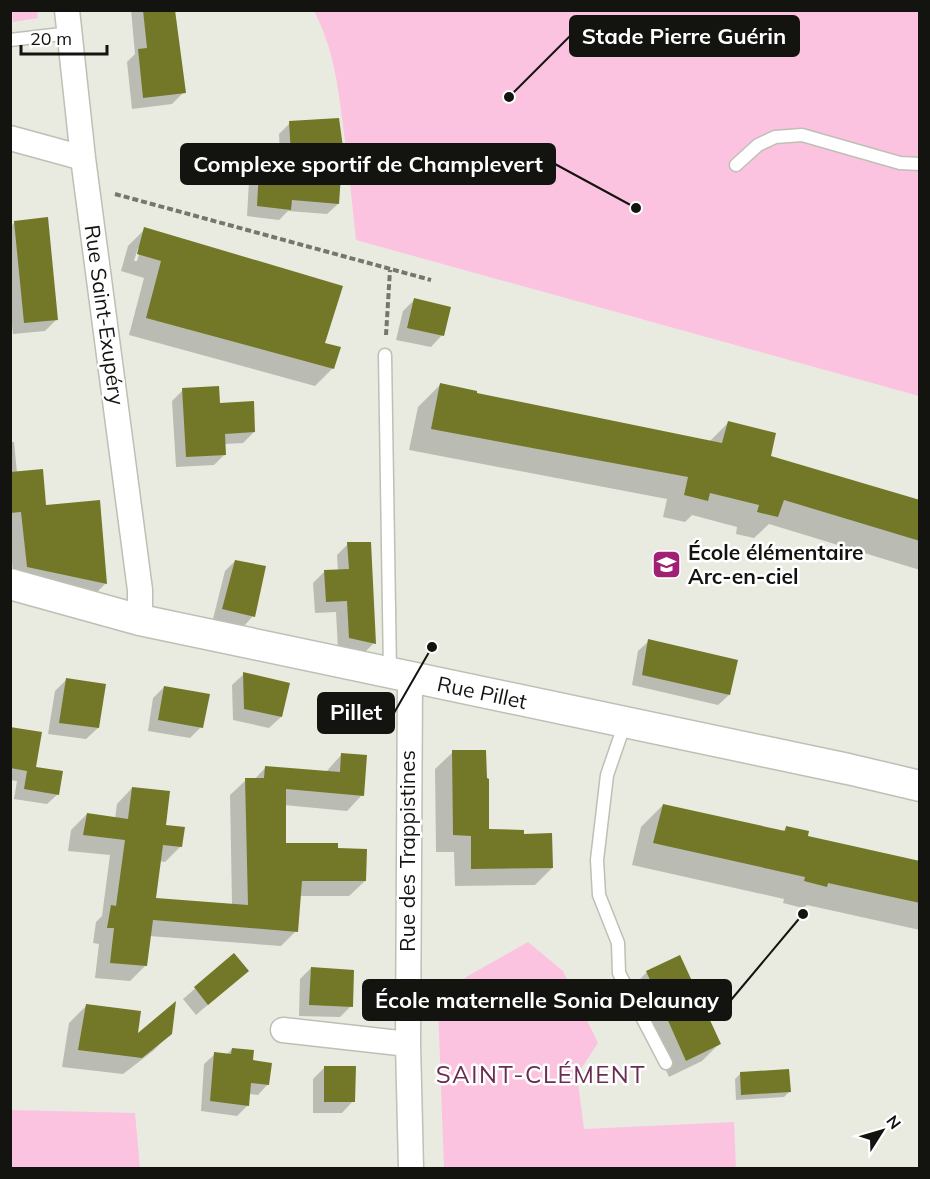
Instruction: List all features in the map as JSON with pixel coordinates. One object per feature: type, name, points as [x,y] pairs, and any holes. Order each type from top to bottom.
[{"type":"street","name":"Rue Saint-Exupéry","points":[[68,22],[83,158],[139,579],[140,620]]},
{"type":"street","points":[[10,138],[83,158]]},
{"type":"street","name":"Rue Pillet","points":[[10,584],[140,620],[849,769],[920,786]]},
{"type":"street","name":"Rue des Trappistines","points":[[400,675],[411,1168]]},
{"type":"street","points":[[284,1030],[408,1044]]},
{"type":"lane","points":[[10,40],[68,22]]},
{"type":"lane","points":[[736,165],[758,145],[775,137],[802,135],[900,163],[920,164]]},
{"type":"lane","points":[[385,355],[400,675]]},
{"type":"lane","points":[[626,723],[607,775],[597,860],[599,895],[618,942],[620,973],[666,1063]]},
{"type":"path","points":[[87,185],[431,280]]},
{"type":"path","points":[[385,355],[390,270]]},
{"type":"shaded area","points":[[12,11],[37,11],[38,18],[13,22]]},
{"type":"shaded area","points":[[314,11],[919,11],[919,396],[356,240],[337,81],[326,38]]},
{"type":"shaded area","points":[[528,942],[563,971],[598,1043],[577,1075],[584,1129],[734,1122],[736,1168],[444,1168],[438,1006],[466,977]]},
{"type":"shaded area","points":[[11,1110],[135,1113],[140,1168],[11,1168]]},
{"type":"building","points":[[143,10],[175,10],[186,93],[143,98],[138,49],[147,48]]},
{"type":"building","points":[[339,118],[347,176],[341,175],[339,204],[292,200],[291,210],[257,206],[259,169],[292,172],[289,121]]},
{"type":"building","points":[[48,217],[58,320],[24,323],[14,221]]},
{"type":"building","points":[[144,227],[343,286],[325,343],[341,347],[334,369],[146,318],[161,261],[137,254]]},
{"type":"building","points":[[414,298],[451,307],[444,336],[407,328]]},
{"type":"building","points":[[440,383],[477,391],[477,393],[722,443],[728,421],[776,433],[771,456],[920,500],[920,541],[784,500],[778,517],[757,512],[759,505],[710,493],[708,501],[684,495],[688,477],[431,429]]},
{"type":"building","points":[[219,386],[220,403],[254,401],[255,432],[225,434],[226,455],[186,457],[182,388]]},
{"type":"building","points":[[43,469],[46,505],[100,500],[107,584],[27,567],[21,512],[10,513],[10,472]]},
{"type":"building","points":[[347,542],[371,542],[376,644],[349,638],[347,601],[326,602],[324,570],[349,569]]},
{"type":"building","points":[[235,560],[266,566],[255,617],[222,609]]},
{"type":"building","points":[[648,639],[738,660],[730,695],[642,675]]},
{"type":"building","points":[[243,672],[290,683],[282,717],[244,709]]},
{"type":"building","points":[[66,678],[106,684],[99,728],[59,723]]},
{"type":"building","points":[[164,686],[210,694],[203,728],[158,720]]},
{"type":"building","points":[[10,727],[42,732],[36,767],[63,771],[59,795],[24,789],[27,771],[10,768]]},
{"type":"building","points":[[452,750],[486,750],[487,778],[489,779],[489,829],[524,830],[524,834],[552,833],[553,868],[471,869],[471,836],[453,835]]},
{"type":"building","points":[[341,753],[367,755],[364,796],[286,789],[286,843],[338,843],[338,848],[367,849],[366,881],[302,881],[298,932],[153,920],[147,966],[110,963],[114,928],[107,928],[111,905],[116,906],[125,840],[83,835],[87,813],[128,819],[132,787],[170,791],[166,825],[185,827],[182,847],[163,845],[156,898],[248,905],[245,778],[264,778],[265,766],[340,772]]},
{"type":"building","points":[[663,804],[785,831],[786,826],[809,831],[808,836],[920,861],[920,903],[828,883],[827,887],[804,881],[805,877],[653,843]]},
{"type":"building","points":[[234,953],[249,971],[208,1005],[194,987]]},
{"type":"building","points":[[680,955],[721,1044],[686,1061],[646,971]]},
{"type":"building","points":[[311,967],[354,970],[353,1007],[309,1005]]},
{"type":"building","points":[[176,1001],[172,1034],[142,1058],[78,1050],[86,1004],[141,1011],[138,1033]]},
{"type":"building","points":[[232,1048],[254,1050],[253,1060],[272,1063],[269,1085],[251,1083],[249,1106],[210,1101],[214,1052],[231,1054]]},
{"type":"building","points":[[324,1066],[356,1066],[355,1102],[324,1102]]},
{"type":"building","points":[[789,1069],[791,1092],[741,1095],[740,1072]]},
{"type":"place","name":"Stade Pierre Guérin","points":[[509,97]]},
{"type":"place","name":"Complexe sportif de Champlevert","points":[[636,208]]},
{"type":"place","name":"École élémentaire Arc-en-ciel","points":[[667,565]]},
{"type":"place","name":"Pillet","points":[[432,647]]},
{"type":"place","name":"École maternelle Sonia Delaunay","points":[[803,914]]},
{"type":"district","name":"SAINT-CLÉMENT","points":[[541,1075]]}]
